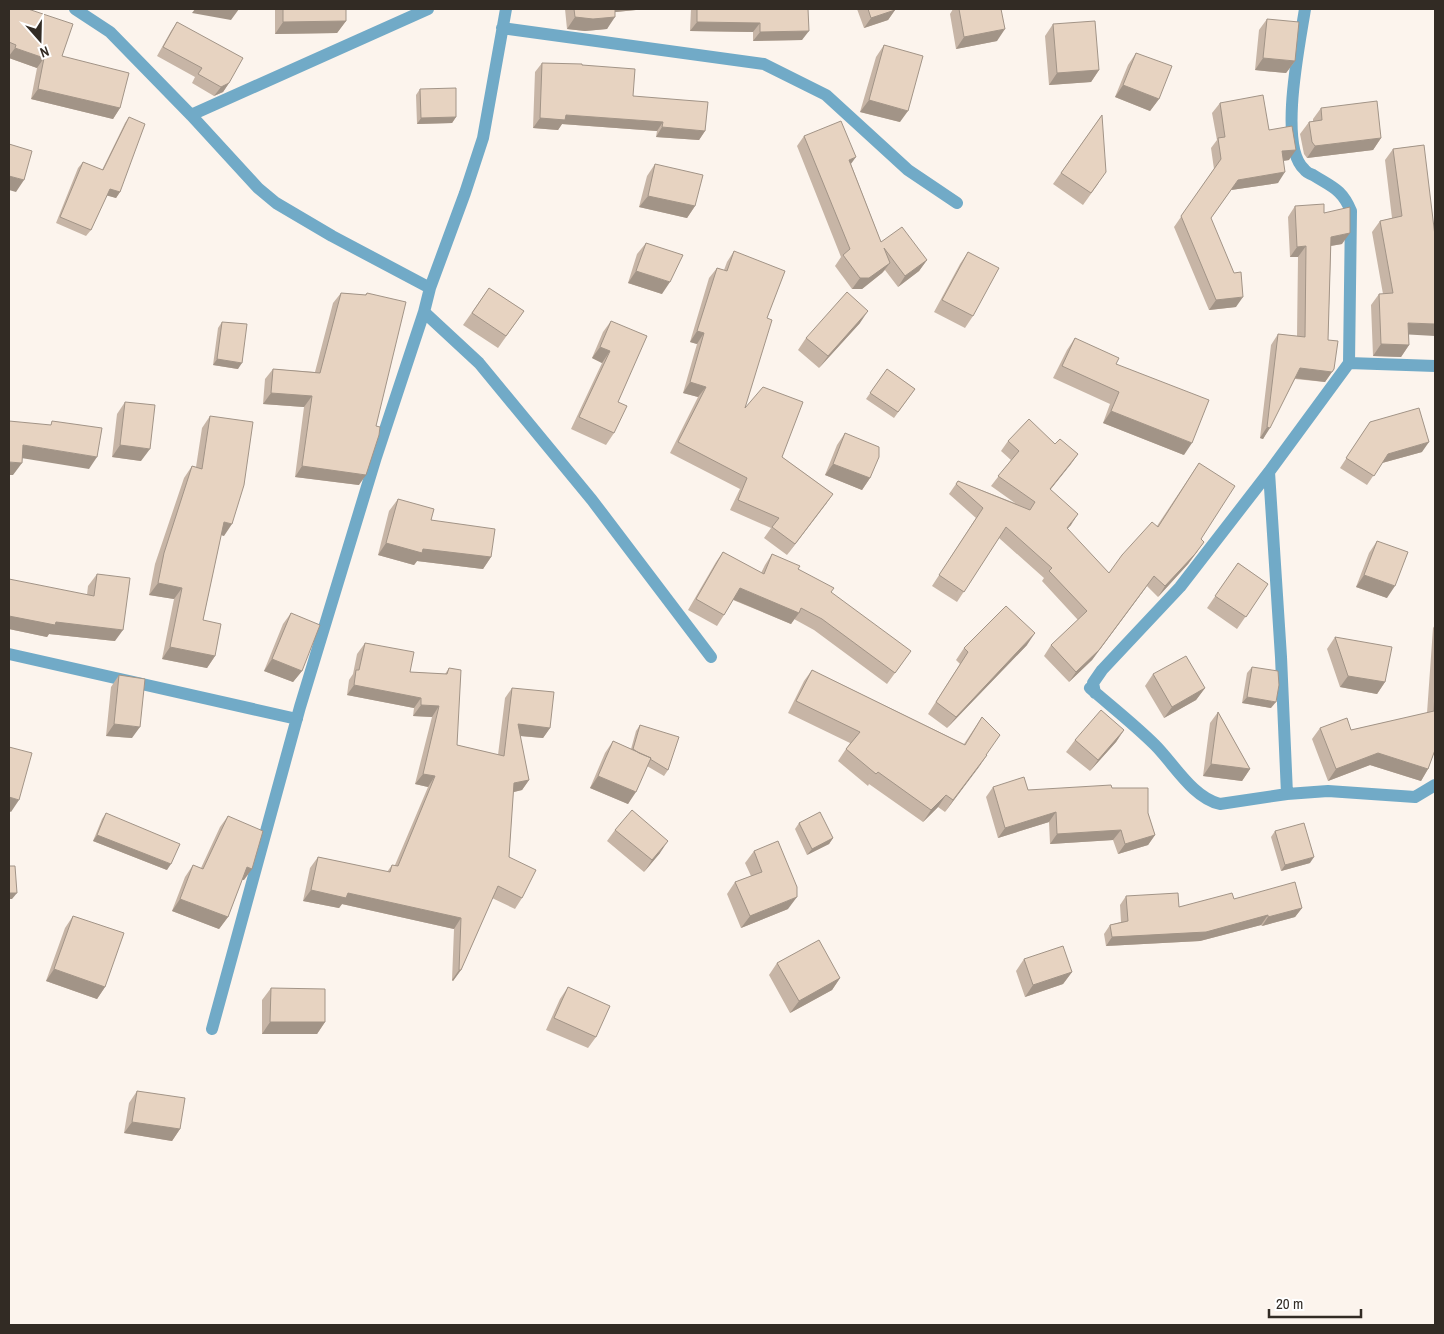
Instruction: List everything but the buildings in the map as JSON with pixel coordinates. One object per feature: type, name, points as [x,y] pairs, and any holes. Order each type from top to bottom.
[{"type":"street","points":[[75,9],[110,32],[192,115],[258,188],[276,203],[332,236],[430,288]]},
{"type":"street","points":[[192,115],[428,9]]},
{"type":"street","points":[[212,1029],[297,719],[376,456],[424,312],[430,288],[483,138],[506,9]]},
{"type":"street","points":[[1305,9],[1291,107],[1294,146],[1297,159],[1303,169],[1341,192],[1351,211],[1349,363],[1270,472],[1180,586],[1102,670],[1093,683],[1095,692],[1090,688],[1154,744],[1200,796],[1210,802],[1220,804],[1287,794],[1328,791],[1415,797],[1435,785]]},
{"type":"street","points":[[502,28],[764,64],[826,95],[908,170],[957,203]]},
{"type":"street","points":[[424,312],[479,363],[592,500],[711,657]]},
{"type":"street","points":[[1349,363],[1435,366]]},
{"type":"street","points":[[1270,472],[1287,794]]},
{"type":"street","points":[[9,654],[297,719]]}]
